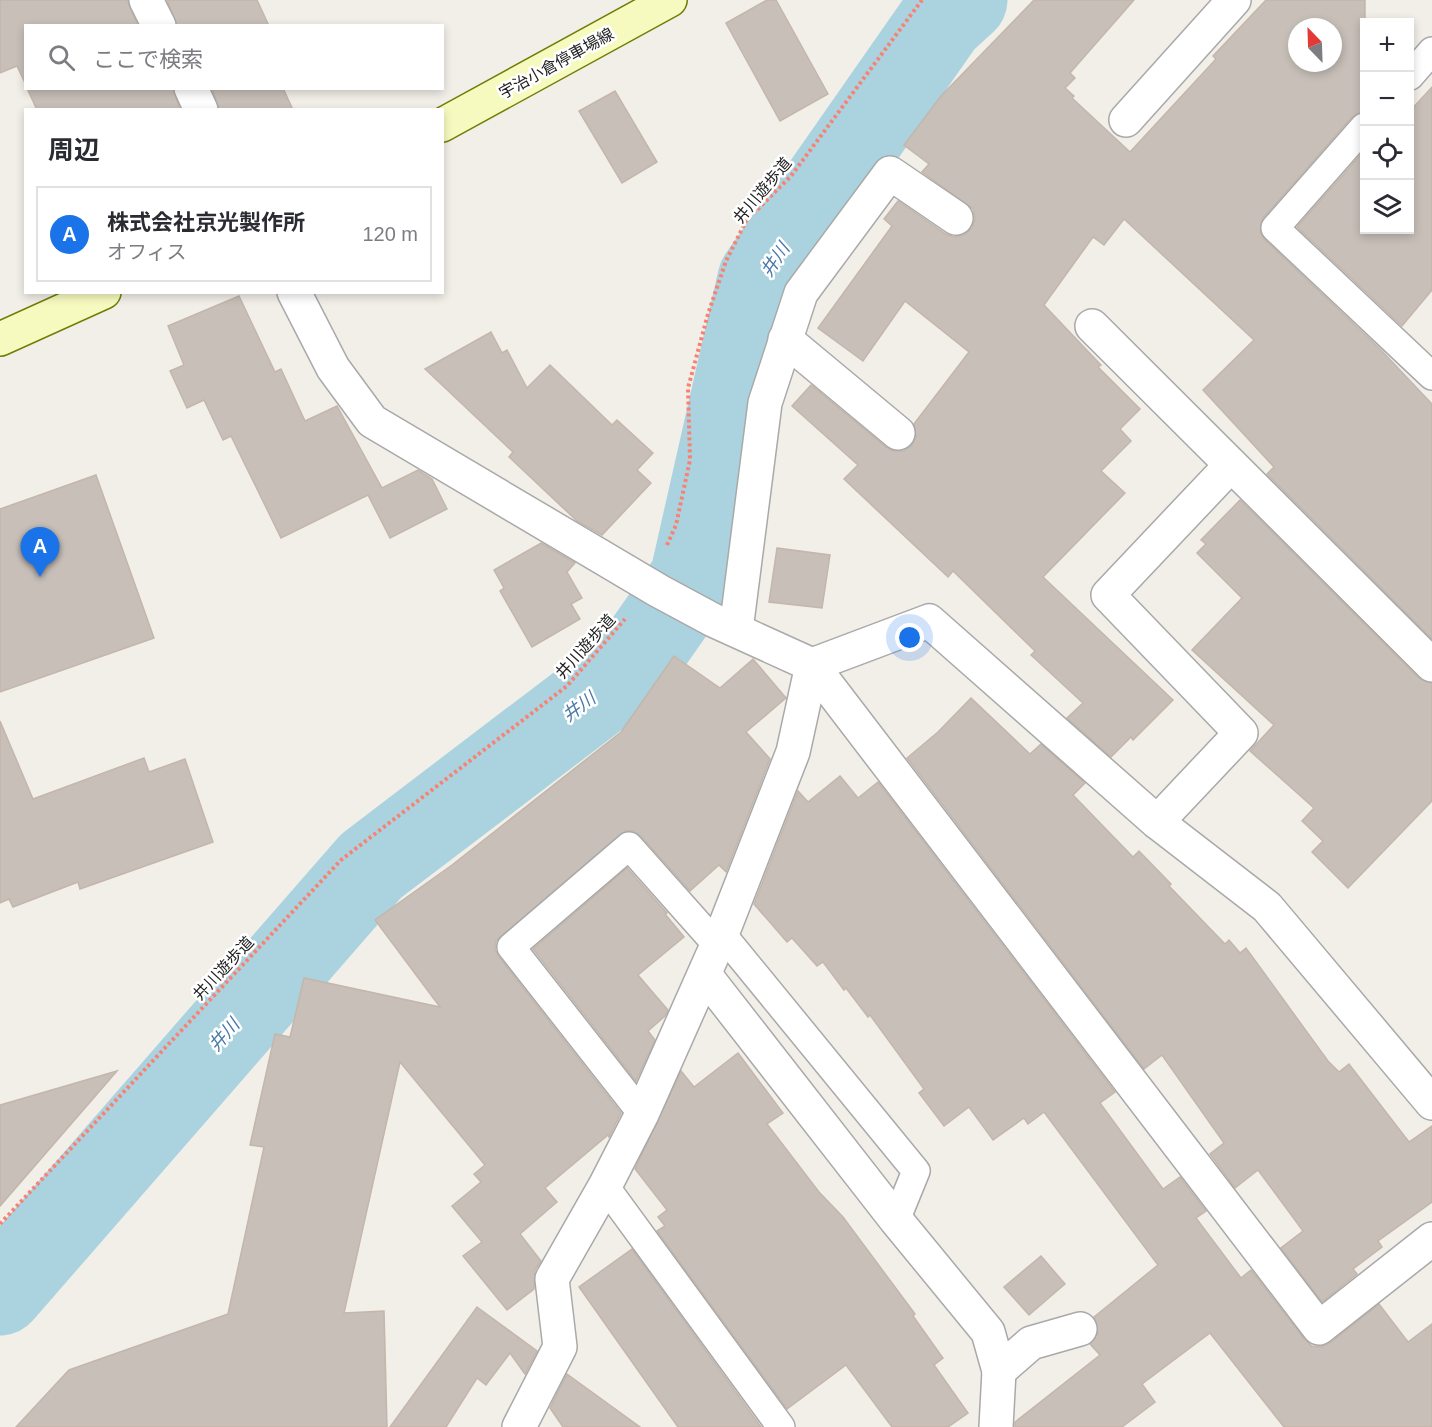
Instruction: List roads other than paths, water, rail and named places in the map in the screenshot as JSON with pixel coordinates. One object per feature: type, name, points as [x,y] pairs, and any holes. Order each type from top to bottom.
[{"type":"main road","name":"宇治小倉停車場線","points":[[444,124],[670,0]]},
{"type":"main road","points":[[0,339],[100,294]]},
{"type":"street","points":[[146,0],[158,24]]},
{"type":"street","points":[[1126,120],[1234,0]]},
{"type":"street","points":[[192,90],[200,108]]},
{"type":"street","points":[[725,625],[765,403],[801,293],[890,173],[956,218]]},
{"type":"street","points":[[295,294],[333,368],[372,421],[654,588],[725,625],[812,664],[1319,1328],[1432,1239]]},
{"type":"street","points":[[1092,326],[1432,665]]},
{"type":"street","points":[[785,339],[898,433]]},
{"type":"street","points":[[1157,822],[1241,733],[1108,595],[1231,465]]},
{"type":"street","points":[[812,664],[929,621],[1157,822],[1266,907],[1432,1103]]},
{"type":"street","points":[[519,1427],[560,1347],[552,1280],[642,1114],[705,975],[793,752],[812,664]]},
{"type":"street","points":[[705,975],[896,1220],[988,1332],[999,1371],[996,1427]]},
{"type":"street","points":[[999,1371],[1031,1343],[1080,1329]]},
{"type":"lane","points":[[1414,72],[1432,51]]},
{"type":"lane","points":[[1360,133],[1275,228],[1427,360]]},
{"type":"lane","points":[[642,1114],[511,947],[629,846],[720,939],[916,1170],[896,1220]]},
{"type":"lane","points":[[605,1186],[781,1427]]},
{"type":"waterway","name":"井川","points":[[0,1292],[371,866],[630,669],[693,579],[761,279],[941,21],[964,0]]},
{"type":"place","name":"株式会社京光製作所","points":[[40,577]]}]
